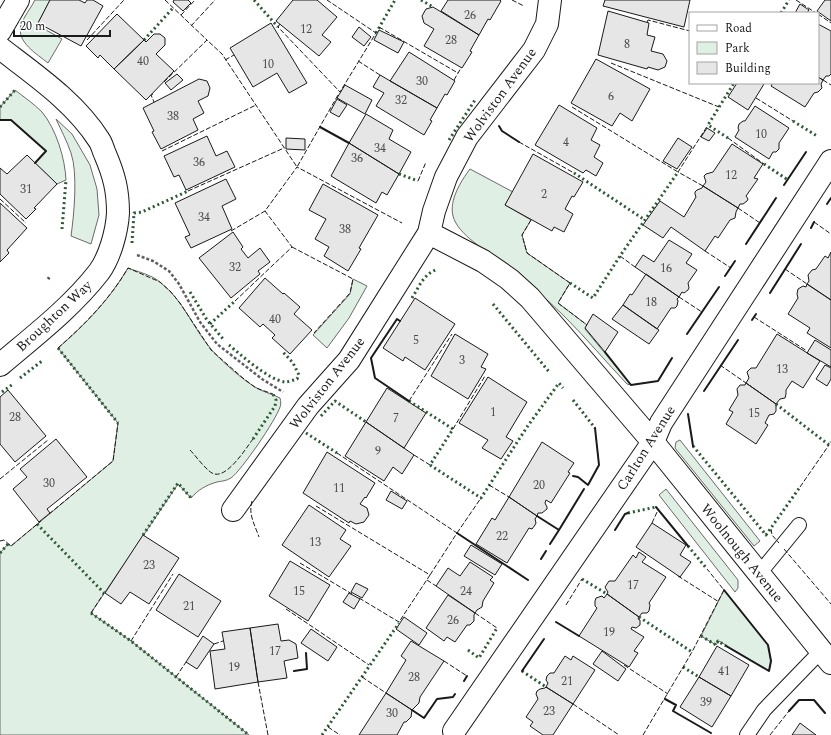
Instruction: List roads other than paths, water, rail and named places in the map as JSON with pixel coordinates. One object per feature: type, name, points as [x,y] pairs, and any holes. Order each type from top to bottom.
[{"type":"street","points":[[0,31],[18,0]]},
{"type":"street","name":"Wolviston Avenue","points":[[233,510],[308,406],[349,360],[429,233],[434,211],[449,170],[467,137],[534,50],[547,24],[550,0]]},
{"type":"street","name":"Broughton Way","points":[[0,48],[39,78],[59,96],[78,114],[100,141],[113,174],[118,197],[118,222],[112,246],[100,271],[76,298],[0,365]]},
{"type":"street","name":"Carlton Avenue","points":[[454,731],[653,442],[661,423],[831,161]]},
{"type":"street","points":[[429,233],[483,261],[509,279],[530,298],[653,442]]},
{"type":"street","name":"Woolnough Avenue","points":[[653,442],[758,575],[829,660]]},
{"type":"lane","points":[[758,575],[799,525]]},
{"type":"lane","points":[[746,735],[764,710],[829,660]]}]
